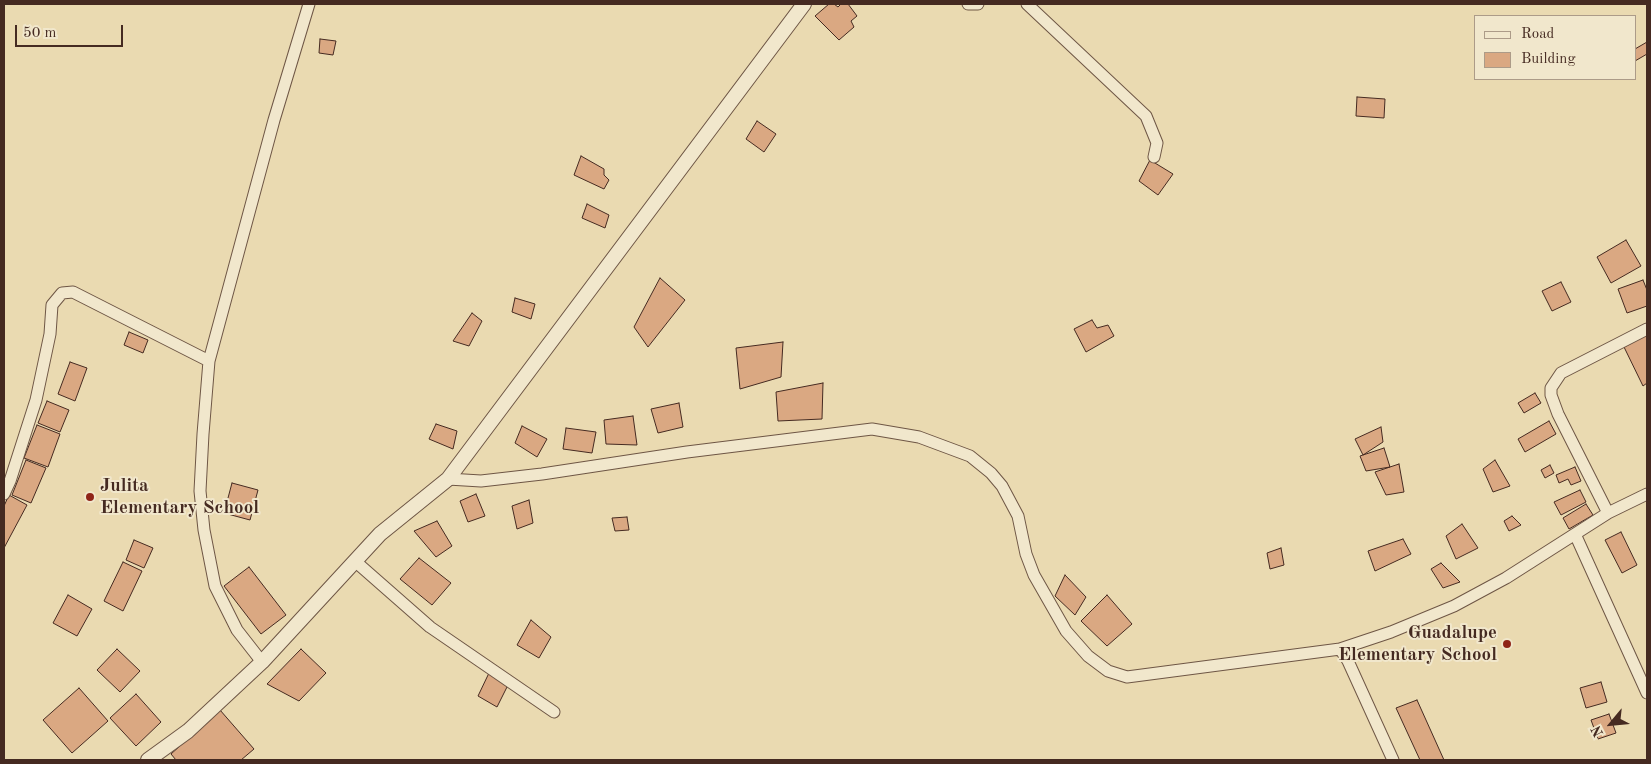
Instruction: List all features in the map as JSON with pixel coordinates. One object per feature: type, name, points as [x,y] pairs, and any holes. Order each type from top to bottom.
[{"type":"street","points":[[262,662],[237,630],[222,604],[215,586],[204,530],[200,491],[209,361],[274,120],[309,4]]},
{"type":"street","points":[[148,760],[188,731],[262,662],[380,534],[448,479],[804,4]]},
{"type":"street","points":[[968,4],[978,4]]},
{"type":"street","points":[[1027,4],[1146,116],[1157,143],[1154,157]]},
{"type":"street","points":[[4,494],[36,400],[50,334],[52,305],[62,293],[73,292],[209,361]]},
{"type":"street","points":[[1608,513],[1558,414],[1551,395],[1551,388],[1562,374],[1647,329]]},
{"type":"street","points":[[448,479],[481,481],[872,429],[894,431],[919,437],[970,456],[1002,486],[1018,516],[1026,554],[1054,613],[1088,656],[1108,671],[1120,677],[1152,675],[1340,648],[1390,632],[1454,606],[1506,578],[1608,513],[1647,494]]},
{"type":"street","points":[[1575,534],[1647,693]]},
{"type":"street","points":[[356,562],[430,627],[554,712]]},
{"type":"street","points":[[1340,648],[1348,661],[1393,760]]},
{"type":"building","points":[[829,4],[834,4],[838,7],[841,4],[848,4],[857,16],[851,21],[854,27],[839,40],[815,16]]},
{"type":"building","points":[[320,39],[336,41],[333,55],[319,53]]},
{"type":"building","points":[[1647,42],[1647,54],[1636,60],[1636,48]]},
{"type":"building","points":[[1357,97],[1385,99],[1384,118],[1356,116]]},
{"type":"building","points":[[757,121],[776,134],[764,152],[746,139]]},
{"type":"building","points":[[581,156],[604,169],[604,175],[609,180],[604,189],[574,175]]},
{"type":"building","points":[[1150,160],[1173,174],[1158,195],[1139,181]]},
{"type":"building","points":[[587,204],[609,215],[605,228],[582,218]]},
{"type":"building","points":[[1626,240],[1641,266],[1611,283],[1597,257]]},
{"type":"building","points":[[660,278],[685,300],[648,347],[634,327]]},
{"type":"building","points":[[1643,280],[1647,290],[1647,306],[1627,313],[1618,289]]},
{"type":"building","points":[[1561,282],[1571,302],[1552,311],[1542,291]]},
{"type":"building","points":[[515,298],[535,304],[531,319],[512,312]]},
{"type":"building","points":[[472,313],[482,321],[469,346],[453,341]]},
{"type":"building","points":[[1092,320],[1097,328],[1108,325],[1114,336],[1086,352],[1074,329]]},
{"type":"building","points":[[129,332],[148,340],[143,353],[124,345]]},
{"type":"building","points":[[1647,335],[1647,383],[1643,386],[1624,347]]},
{"type":"building","points":[[783,342],[781,377],[740,389],[736,348]]},
{"type":"building","points":[[70,362],[87,368],[75,401],[58,394]]},
{"type":"building","points":[[823,383],[822,419],[778,421],[776,392]]},
{"type":"building","points":[[1535,393],[1541,403],[1524,413],[1518,403]]},
{"type":"building","points":[[47,401],[69,410],[60,432],[38,423]]},
{"type":"building","points":[[679,403],[683,427],[658,433],[651,409]]},
{"type":"building","points":[[633,416],[637,445],[606,444],[604,420]]},
{"type":"building","points":[[1549,421],[1556,434],[1525,452],[1518,439]]},
{"type":"building","points":[[436,424],[457,431],[453,449],[429,439]]},
{"type":"building","points":[[37,425],[60,434],[48,467],[24,458]]},
{"type":"building","points":[[522,426],[547,439],[537,457],[515,443]]},
{"type":"building","points":[[1381,427],[1383,442],[1363,455],[1355,439]]},
{"type":"building","points":[[566,428],[596,432],[592,453],[563,449]]},
{"type":"building","points":[[1384,448],[1390,467],[1366,471],[1360,456]]},
{"type":"building","points":[[26,460],[46,468],[31,503],[12,495]]},
{"type":"building","points":[[1495,460],[1510,486],[1493,492],[1483,469]]},
{"type":"building","points":[[1399,464],[1404,492],[1386,495],[1375,472]]},
{"type":"building","points":[[1550,465],[1554,473],[1545,478],[1541,470]]},
{"type":"building","points":[[1575,467],[1581,481],[1571,485],[1568,479],[1559,483],[1556,475]]},
{"type":"building","points":[[232,483],[258,490],[250,520],[224,513]]},
{"type":"building","points":[[1580,490],[1586,502],[1561,515],[1554,502]]},
{"type":"building","points":[[476,494],[485,516],[468,522],[460,501]]},
{"type":"building","points":[[9,495],[27,505],[4,548],[4,506]]},
{"type":"building","points":[[529,500],[533,523],[517,529],[512,506]]},
{"type":"building","points":[[1586,504],[1593,515],[1569,529],[1563,518]]},
{"type":"building","points":[[1512,516],[1521,525],[1509,531],[1504,521]]},
{"type":"building","points":[[627,517],[629,530],[615,531],[612,518]]},
{"type":"building","points":[[437,521],[452,546],[436,557],[414,531]]},
{"type":"building","points":[[1462,524],[1478,548],[1456,559],[1446,536]]},
{"type":"building","points":[[1621,532],[1637,565],[1622,573],[1605,540]]},
{"type":"building","points":[[1403,539],[1411,554],[1375,571],[1368,551]]},
{"type":"building","points":[[134,540],[153,548],[144,568],[126,560]]},
{"type":"building","points":[[1281,548],[1284,565],[1270,569],[1267,553]]},
{"type":"building","points":[[419,558],[451,583],[432,605],[400,579]]},
{"type":"building","points":[[123,562],[142,571],[123,611],[104,601]]},
{"type":"building","points":[[1441,563],[1460,582],[1443,588],[1431,569]]},
{"type":"building","points":[[249,567],[286,615],[261,634],[224,586]]},
{"type":"building","points":[[1065,575],[1086,597],[1075,615],[1055,596]]},
{"type":"building","points":[[68,595],[92,609],[77,636],[53,623]]},
{"type":"building","points":[[1107,595],[1132,624],[1107,646],[1081,621]]},
{"type":"building","points":[[531,620],[551,637],[539,658],[517,645]]},
{"type":"building","points":[[117,649],[140,671],[120,692],[97,670]]},
{"type":"building","points":[[301,649],[326,673],[299,701],[267,684]]},
{"type":"building","points":[[489,673],[508,685],[497,707],[478,696]]},
{"type":"building","points":[[1601,682],[1607,702],[1586,708],[1580,688]]},
{"type":"building","points":[[79,688],[108,721],[72,753],[43,720]]},
{"type":"building","points":[[136,694],[161,722],[136,746],[110,718]]},
{"type":"building","points":[[1417,700],[1444,760],[1420,760],[1396,708]]},
{"type":"building","points":[[220,710],[254,749],[241,760],[176,760],[171,754]]},
{"type":"building","points":[[1609,714],[1616,733],[1598,739],[1591,720]]},
{"type":"place","name":"Julita Elementary School","points":[[90,497]]},
{"type":"place","name":"Guadalupe Elementary School","points":[[1507,644]]}]
